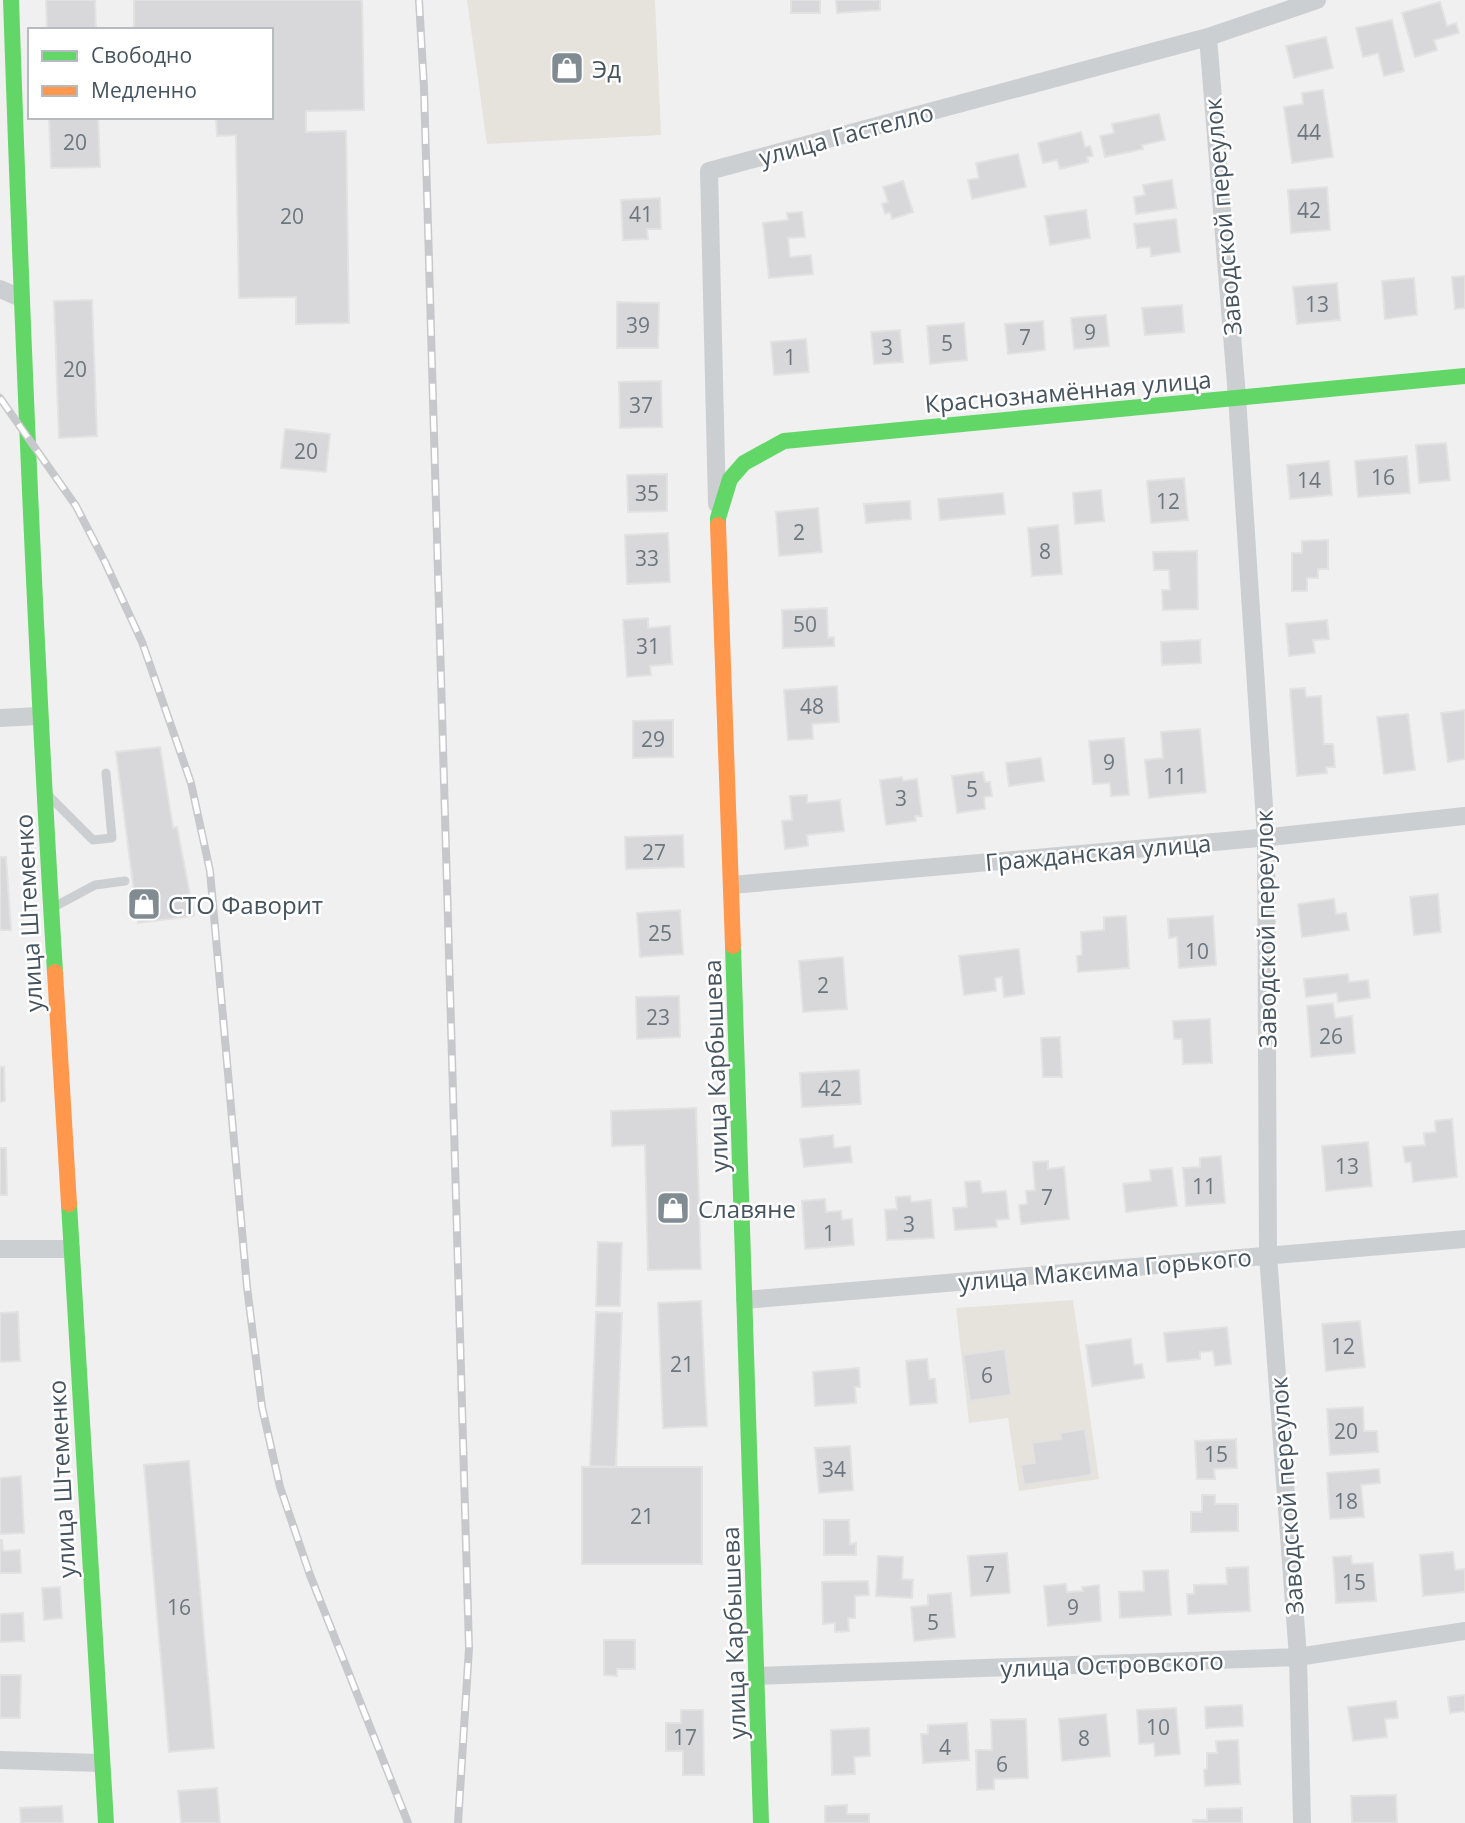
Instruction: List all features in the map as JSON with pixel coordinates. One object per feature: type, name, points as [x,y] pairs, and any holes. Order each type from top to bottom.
[{"type":"main road","name":"улица Штеменко","points":[[11,0],[39,716],[106,1823]]},
{"type":"main road","name":"Краснознамённая улица","points":[[718,518],[730,479],[744,463],[784,441],[1465,376]]},
{"type":"main road","name":"улица Карбышева","points":[[718,518],[761,1823]]},
{"type":"street","name":"улица Гастелло","points":[[718,518],[709,171],[1208,37],[1317,0]]},
{"type":"street","name":"Заводской переулок","points":[[1208,37],[1237,397],[1266,837],[1268,1255],[1298,1657],[1302,1823]]},
{"type":"street","points":[[0,289],[21,298]]},
{"type":"street","points":[[0,718],[39,716]]},
{"type":"street","name":"Гражданская улица","points":[[732,885],[1465,817]]},
{"type":"street","name":"улица Максима Горького","points":[[745,1300],[1465,1239]]},
{"type":"street","points":[[0,1249],[71,1249]]},
{"type":"street","name":"улица Островского","points":[[757,1676],[1298,1657],[1465,1631]]},
{"type":"street","points":[[0,1760],[101,1763]]},
{"type":"lane","points":[[44,791],[93,840],[112,838],[106,773]]},
{"type":"lane","points":[[51,909],[95,885],[125,881]]},
{"type":"shaded area","name":"Эд","points":[[467,0],[655,0],[661,135],[487,144]]},
{"type":"shaded area","points":[[1073,1300],[1099,1479],[1019,1491],[1008,1418],[969,1423],[956,1308]]},
{"type":"building","points":[[46,0],[95,0],[96,28],[47,28]]},
{"type":"building","points":[[134,0],[362,0],[364,110],[306,111],[306,132],[346,131],[349,323],[296,324],[296,297],[239,298],[236,135],[217,136],[216,119],[273,119],[273,28],[134,28]]},
{"type":"building","points":[[791,0],[820,0],[820,13],[791,13]]},
{"type":"building","points":[[836,0],[880,0],[880,10],[837,13]]},
{"type":"building","points":[[1440,2],[1447,26],[1456,23],[1459,33],[1434,40],[1437,50],[1415,57],[1402,13]]},
{"type":"building","points":[[1392,20],[1404,71],[1384,76],[1378,53],[1363,57],[1356,28]]},
{"type":"building","points":[[1326,37],[1333,68],[1294,78],[1286,46]]},
{"type":"building","points":[[1323,90],[1333,157],[1292,163],[1284,107],[1303,104],[1302,93]]},
{"type":"building","points":[[1159,114],[1165,140],[1142,145],[1143,149],[1105,157],[1100,136],[1114,133],[1112,124]]},
{"type":"building","points":[[49,119],[98,119],[100,167],[51,168]]},
{"type":"building","points":[[1081,132],[1085,147],[1090,146],[1093,156],[1087,157],[1088,162],[1060,169],[1057,160],[1043,163],[1038,143]]},
{"type":"building","points":[[1018,154],[1026,187],[972,199],[968,180],[979,178],[976,163]]},
{"type":"building","points":[[1172,180],[1176,208],[1136,214],[1134,197],[1145,195],[1143,185]]},
{"type":"building","points":[[903,181],[913,212],[892,219],[890,212],[885,214],[882,204],[888,202],[883,187]]},
{"type":"building","points":[[1327,187],[1330,230],[1291,233],[1288,190]]},
{"type":"building","points":[[660,198],[661,229],[647,229],[648,239],[623,240],[621,200]]},
{"type":"building","points":[[1086,210],[1090,238],[1050,245],[1045,216]]},
{"type":"building","points":[[802,212],[805,237],[788,238],[790,257],[811,255],[813,274],[769,278],[763,223],[788,220],[787,213]]},
{"type":"building","points":[[1176,219],[1180,252],[1151,256],[1150,247],[1137,248],[1134,224]]},
{"type":"building","points":[[1465,276],[1465,308],[1455,309],[1452,277]]},
{"type":"building","points":[[1414,278],[1417,315],[1385,319],[1382,281]]},
{"type":"building","points":[[1337,283],[1340,320],[1297,324],[1293,287]]},
{"type":"building","points":[[92,300],[97,436],[59,438],[54,301]]},
{"type":"building","points":[[617,302],[659,303],[658,348],[617,348]]},
{"type":"building","points":[[1182,305],[1184,332],[1145,335],[1142,308]]},
{"type":"building","points":[[1106,315],[1109,346],[1074,349],[1071,318]]},
{"type":"building","points":[[1043,321],[1045,350],[1008,354],[1005,324]]},
{"type":"building","points":[[964,323],[967,360],[930,364],[927,326]]},
{"type":"building","points":[[900,330],[903,362],[874,364],[871,332]]},
{"type":"building","points":[[806,339],[809,372],[774,375],[771,342]]},
{"type":"building","points":[[661,381],[662,427],[620,428],[619,382]]},
{"type":"building","points":[[285,429],[330,434],[326,472],[281,468]]},
{"type":"building","points":[[1446,443],[1450,480],[1419,483],[1416,445]]},
{"type":"building","points":[[1407,456],[1410,493],[1358,497],[1355,461]]},
{"type":"building","points":[[1329,461],[1332,495],[1290,499],[1287,465]]},
{"type":"building","points":[[667,474],[667,511],[628,512],[627,475]]},
{"type":"building","points":[[1184,478],[1188,520],[1151,523],[1147,481]]},
{"type":"building","points":[[1101,490],[1104,521],[1075,524],[1073,493]]},
{"type":"building","points":[[1003,493],[1005,514],[940,520],[938,499]]},
{"type":"building","points":[[910,501],[911,519],[866,523],[864,504]]},
{"type":"building","points":[[818,508],[822,552],[779,556],[776,512]]},
{"type":"building","points":[[1058,525],[1062,574],[1032,576],[1028,528]]},
{"type":"building","points":[[668,533],[670,582],[627,584],[625,535]]},
{"type":"building","points":[[1328,540],[1328,569],[1318,569],[1318,578],[1307,578],[1307,591],[1292,591],[1292,553],[1302,553],[1302,541]]},
{"type":"building","points":[[1197,551],[1198,609],[1163,610],[1162,590],[1170,590],[1169,570],[1154,570],[1153,552]]},
{"type":"building","points":[[827,608],[828,638],[834,637],[834,646],[783,648],[782,610]]},
{"type":"building","points":[[648,618],[648,628],[670,626],[672,664],[650,666],[651,675],[627,677],[623,620]]},
{"type":"building","points":[[1327,620],[1329,639],[1313,640],[1315,653],[1289,656],[1286,624]]},
{"type":"building","points":[[1200,640],[1201,663],[1162,665],[1161,642]]},
{"type":"building","points":[[837,686],[839,722],[812,724],[813,739],[788,740],[784,690]]},
{"type":"building","points":[[1305,688],[1306,697],[1321,696],[1324,744],[1333,744],[1335,767],[1326,767],[1327,773],[1297,776],[1290,689]]},
{"type":"building","points":[[1465,710],[1465,759],[1448,762],[1441,713]]},
{"type":"building","points":[[1408,714],[1415,770],[1384,774],[1377,717]]},
{"type":"building","points":[[673,720],[673,757],[633,758],[633,721]]},
{"type":"building","points":[[1200,729],[1206,792],[1149,798],[1145,760],[1163,758],[1161,732]]},
{"type":"building","points":[[1124,738],[1129,795],[1111,796],[1110,783],[1093,784],[1089,741]]},
{"type":"building","points":[[160,747],[173,828],[177,827],[194,916],[138,923],[116,752]]},
{"type":"building","points":[[1041,758],[1044,781],[1009,786],[1006,763]]},
{"type":"building","points":[[983,772],[985,782],[990,782],[992,796],[984,797],[985,809],[957,813],[952,776]]},
{"type":"building","points":[[902,777],[903,781],[917,779],[922,816],[915,816],[916,821],[886,825],[880,780]]},
{"type":"building","points":[[807,795],[807,803],[840,800],[844,831],[807,835],[808,846],[785,849],[782,821],[792,820],[790,796]]},
{"type":"building","points":[[683,835],[684,867],[626,869],[625,837]]},
{"type":"building","points":[[0,857],[6,857],[11,930],[0,930]]},
{"type":"building","points":[[1438,894],[1441,932],[1414,935],[1410,897]]},
{"type":"building","points":[[1334,899],[1336,914],[1346,913],[1349,930],[1302,937],[1298,904]]},
{"type":"building","points":[[680,910],[683,954],[640,957],[637,913]]},
{"type":"building","points":[[1126,916],[1129,968],[1078,972],[1077,956],[1082,955],[1081,932],[1104,930],[1104,917]]},
{"type":"building","points":[[1213,916],[1216,965],[1179,968],[1177,937],[1169,938],[1168,919]]},
{"type":"building","points":[[1019,949],[1024,994],[1004,997],[1002,977],[995,978],[996,991],[964,995],[959,956]]},
{"type":"building","points":[[843,957],[847,1009],[803,1012],[799,961]]},
{"type":"building","points":[[1348,974],[1349,982],[1368,980],[1370,998],[1338,1002],[1337,993],[1306,997],[1304,979]]},
{"type":"building","points":[[679,996],[680,1037],[637,1039],[636,997]]},
{"type":"building","points":[[1333,1003],[1335,1018],[1352,1016],[1355,1053],[1311,1057],[1307,1006]]},
{"type":"building","points":[[1210,1019],[1212,1063],[1183,1064],[1182,1039],[1174,1039],[1173,1021]]},
{"type":"building","points":[[1060,1037],[1062,1077],[1043,1077],[1041,1038]]},
{"type":"building","points":[[0,1067],[4,1067],[5,1101],[0,1102]]},
{"type":"building","points":[[859,1070],[861,1104],[802,1107],[800,1073]]},
{"type":"building","name":"Славяне","points":[[696,1108],[701,1269],[648,1270],[645,1145],[612,1146],[611,1111]]},
{"type":"building","points":[[1452,1119],[1457,1177],[1413,1182],[1411,1162],[1405,1162],[1403,1147],[1425,1145],[1424,1133],[1436,1132],[1435,1121]]},
{"type":"building","points":[[833,1135],[834,1148],[850,1146],[852,1162],[804,1167],[800,1139]]},
{"type":"building","points":[[1368,1142],[1372,1186],[1326,1191],[1322,1146]]},
{"type":"building","points":[[0,1148],[6,1148],[7,1195],[0,1195]]},
{"type":"building","points":[[1221,1156],[1225,1203],[1186,1206],[1183,1168],[1200,1167],[1200,1158]]},
{"type":"building","points":[[1048,1161],[1048,1169],[1064,1167],[1069,1219],[1021,1224],[1019,1205],[1027,1204],[1026,1191],[1035,1190],[1033,1162]]},
{"type":"building","points":[[1172,1168],[1177,1206],[1126,1212],[1123,1184],[1151,1181],[1150,1170]]},
{"type":"building","points":[[980,1181],[982,1193],[1006,1191],[1009,1219],[996,1220],[997,1227],[955,1230],[953,1208],[967,1207],[965,1182]]},
{"type":"building","points":[[910,1196],[911,1202],[931,1200],[934,1238],[887,1240],[885,1210],[897,1209],[896,1197]]},
{"type":"building","points":[[825,1199],[826,1212],[841,1211],[842,1220],[852,1219],[854,1245],[805,1249],[802,1201]]},
{"type":"building","points":[[598,1242],[622,1243],[620,1306],[596,1306]]},
{"type":"building","points":[[701,1301],[707,1426],[663,1428],[658,1303]]},
{"type":"building","points":[[18,1312],[20,1361],[0,1362],[0,1313]]},
{"type":"building","points":[[596,1312],[622,1313],[616,1467],[590,1466]]},
{"type":"building","points":[[1360,1321],[1365,1367],[1326,1371],[1322,1324]]},
{"type":"building","points":[[1227,1327],[1231,1364],[1215,1366],[1213,1351],[1200,1352],[1200,1359],[1167,1362],[1164,1333]]},
{"type":"building","points":[[1131,1339],[1134,1365],[1142,1364],[1144,1378],[1092,1386],[1086,1345]]},
{"type":"building","points":[[1005,1349],[1011,1395],[970,1401],[963,1355]]},
{"type":"building","points":[[927,1359],[929,1379],[935,1379],[937,1403],[910,1405],[906,1361]]},
{"type":"building","points":[[859,1368],[860,1387],[855,1387],[856,1403],[815,1406],[813,1372]]},
{"type":"building","points":[[1363,1407],[1364,1431],[1377,1431],[1378,1452],[1330,1455],[1327,1409]]},
{"type":"building","points":[[1085,1429],[1092,1475],[1024,1485],[1021,1465],[1035,1463],[1032,1443],[1061,1439],[1060,1433]]},
{"type":"building","points":[[1236,1439],[1237,1468],[1214,1469],[1215,1479],[1197,1479],[1195,1441]]},
{"type":"building","points":[[850,1446],[853,1490],[819,1493],[815,1448]]},
{"type":"building","points":[[189,1461],[214,1748],[169,1752],[144,1465]]},
{"type":"building","points":[[582,1467],[702,1467],[702,1564],[582,1564]]},
{"type":"building","points":[[1379,1469],[1380,1483],[1361,1485],[1364,1517],[1330,1519],[1327,1473]]},
{"type":"building","points":[[21,1476],[24,1533],[0,1534],[0,1478]]},
{"type":"building","points":[[1202,1495],[1215,1495],[1215,1504],[1238,1504],[1238,1531],[1191,1532],[1191,1512],[1202,1512]]},
{"type":"building","points":[[824,1520],[849,1520],[850,1544],[856,1543],[856,1555],[824,1555]]},
{"type":"building","points":[[0,1540],[3,1551],[20,1550],[21,1573],[0,1573]]},
{"type":"building","points":[[1453,1552],[1455,1570],[1465,1569],[1465,1592],[1423,1596],[1420,1555]]},
{"type":"building","points":[[1007,1553],[1010,1593],[971,1596],[968,1556]]},
{"type":"building","points":[[878,1556],[903,1557],[902,1579],[913,1580],[912,1598],[876,1596]]},
{"type":"building","points":[[1351,1556],[1352,1564],[1373,1563],[1376,1601],[1336,1603],[1333,1557]]},
{"type":"building","points":[[1248,1567],[1250,1611],[1188,1614],[1187,1594],[1194,1594],[1194,1585],[1227,1584],[1226,1568]]},
{"type":"building","points":[[1168,1570],[1171,1615],[1120,1618],[1119,1592],[1144,1591],[1143,1571]]},
{"type":"building","points":[[868,1581],[869,1595],[855,1596],[855,1618],[848,1618],[849,1631],[835,1632],[835,1623],[823,1624],[822,1582]]},
{"type":"building","points":[[1066,1584],[1067,1592],[1083,1591],[1082,1587],[1099,1585],[1101,1621],[1048,1626],[1044,1586]]},
{"type":"building","points":[[60,1587],[62,1618],[44,1620],[42,1588]]},
{"type":"building","points":[[951,1593],[955,1637],[914,1641],[911,1607],[928,1605],[928,1595]]},
{"type":"building","points":[[23,1613],[24,1641],[0,1642],[0,1614]]},
{"type":"building","points":[[604,1640],[635,1640],[635,1669],[617,1669],[617,1676],[604,1675]]},
{"type":"building","points":[[0,1675],[21,1675],[20,1718],[0,1718]]},
{"type":"building","points":[[1465,1695],[1465,1711],[1450,1713],[1448,1697]]},
{"type":"building","points":[[1396,1701],[1398,1718],[1385,1719],[1387,1737],[1353,1741],[1348,1707]]},
{"type":"building","points":[[1242,1705],[1243,1726],[1206,1728],[1205,1707]]},
{"type":"building","points":[[1176,1708],[1180,1754],[1155,1756],[1154,1743],[1139,1744],[1137,1710]]},
{"type":"building","points":[[681,1710],[703,1710],[704,1775],[683,1775],[683,1751],[666,1751],[666,1723],[681,1723]]},
{"type":"building","points":[[1106,1714],[1110,1756],[1062,1761],[1059,1719]]},
{"type":"building","points":[[1026,1719],[1028,1778],[994,1779],[994,1789],[977,1790],[976,1750],[992,1750],[991,1720]]},
{"type":"building","points":[[967,1723],[969,1760],[923,1763],[921,1734],[928,1734],[928,1725]]},
{"type":"building","points":[[869,1728],[870,1756],[854,1757],[855,1774],[832,1775],[831,1730]]},
{"type":"building","points":[[1238,1740],[1240,1784],[1205,1786],[1207,1753],[1217,1753],[1216,1741]]},
{"type":"building","points":[[217,1788],[220,1823],[181,1823],[178,1791]]},
{"type":"building","points":[[1396,1795],[1397,1823],[1352,1823],[1351,1796]]},
{"type":"building","points":[[847,1805],[847,1814],[869,1814],[869,1823],[825,1823],[825,1806]]},
{"type":"building","points":[[62,1806],[63,1823],[21,1823],[20,1808]]},
{"type":"building","points":[[1242,1808],[1242,1823],[1193,1823],[1193,1820],[1207,1820],[1207,1809]]},
{"type":"railway","points":[[419,0],[424,88],[469,1648],[458,1823]]},
{"type":"railway","points":[[0,398],[76,506],[105,562],[142,642],[191,783],[210,871],[247,1287],[262,1407],[280,1487],[310,1575],[408,1823]]},
{"type":"traffic: fast","points":[[11,0],[30,486],[55,972]]},
{"type":"traffic: fast","points":[[718,525],[730,479],[744,463],[784,441],[1465,376]]},
{"type":"traffic: fast","points":[[733,946],[761,1823]]},
{"type":"traffic: fast","points":[[69,1204],[106,1823]]},
{"type":"traffic: slow","points":[[718,525],[733,946]]},
{"type":"traffic: slow","points":[[55,972],[69,1204]]},
{"type":"place","name":"Эд","points":[[567,68]]},
{"type":"place","name":"СТО Фаворит","points":[[144,904]]},
{"type":"place","name":"Славяне","points":[[673,1208]]}]
